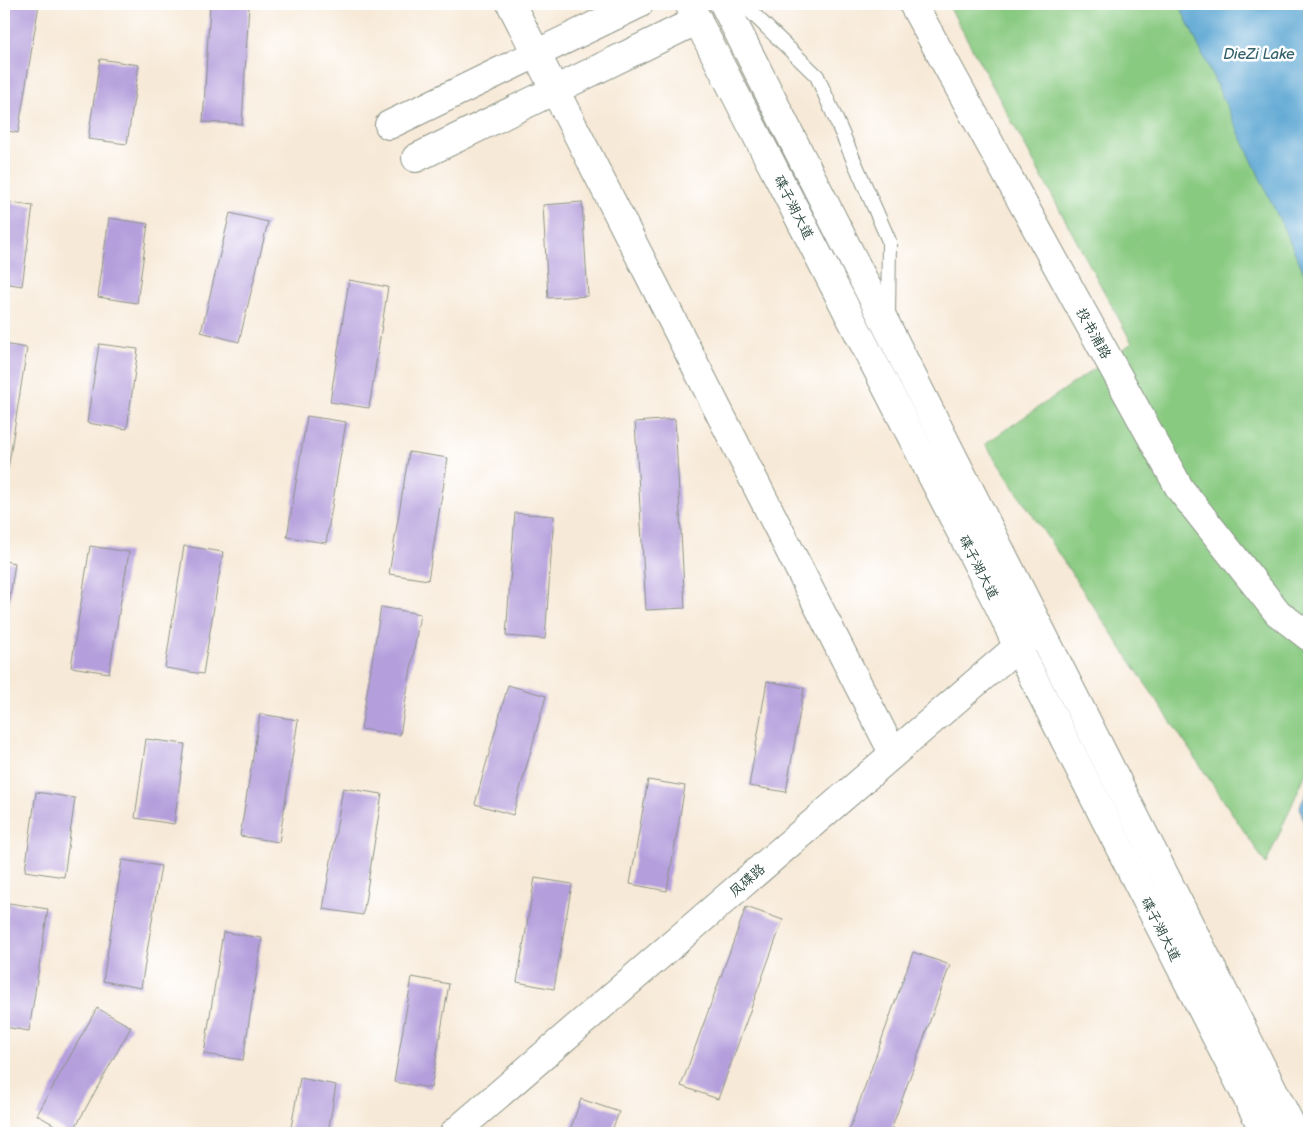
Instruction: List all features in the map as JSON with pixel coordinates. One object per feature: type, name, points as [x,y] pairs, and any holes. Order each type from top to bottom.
[{"type":"street","points":[[511,4],[893,753]]},
{"type":"street","points":[[389,125],[639,4]]},
{"type":"street","name":"碟子湖大道","points":[[724,4],[1295,1133]]},
{"type":"street","name":"投书浦路","points":[[913,4],[1180,489],[1278,613],[1309,638]]},
{"type":"street","points":[[416,158],[555,90],[694,12]]},
{"type":"street","name":"碟子湖大道","points":[[694,12],[1001,610],[1017,646],[1264,1133]]},
{"type":"street","name":"凤碟路","points":[[454,1133],[1040,628]]},
{"type":"lane","points":[[743,4],[817,76],[889,241],[888,329]]},
{"type":"green space","points":[[948,4],[1223,4],[1309,190],[1309,766],[1266,864],[985,444],[1132,343]]},
{"type":"water","name":"DieZi Lake","points":[[1179,4],[1309,4],[1309,283]]},
{"type":"water","points":[[1309,788],[1309,850],[1300,806]]},
{"type":"building","points":[[4,4],[39,4],[18,133],[4,130]]},
{"type":"building","points":[[210,4],[249,4],[242,124],[203,122]]},
{"type":"building","points":[[100,59],[139,65],[127,144],[88,139]]},
{"type":"building","points":[[4,202],[33,206],[22,286],[4,283]]},
{"type":"building","points":[[582,202],[588,296],[548,298],[543,205]]},
{"type":"building","points":[[230,213],[268,222],[239,342],[201,332]]},
{"type":"building","points":[[109,218],[148,224],[137,303],[98,297]]},
{"type":"building","points":[[349,280],[388,287],[369,408],[330,402]]},
{"type":"building","points":[[4,344],[27,348],[8,469],[4,469]]},
{"type":"building","points":[[99,344],[138,349],[127,429],[87,423]]},
{"type":"building","points":[[307,416],[346,422],[326,543],[287,537]]},
{"type":"building","points":[[675,419],[685,608],[646,610],[635,422]]},
{"type":"building","points":[[409,452],[448,458],[428,580],[389,574]]},
{"type":"building","points":[[515,513],[554,516],[545,639],[506,636]]},
{"type":"building","points":[[90,546],[129,552],[109,673],[71,667]]},
{"type":"building","points":[[184,546],[223,552],[203,674],[165,668]]},
{"type":"building","points":[[4,561],[15,563],[5,631],[4,631]]},
{"type":"building","points":[[381,607],[420,614],[400,735],[361,729]]},
{"type":"building","points":[[767,681],[804,688],[786,792],[749,786]]},
{"type":"building","points":[[508,685],[546,696],[513,815],[475,804]]},
{"type":"building","points":[[260,714],[298,720],[279,842],[240,836]]},
{"type":"building","points":[[146,739],[185,744],[174,824],[135,818]]},
{"type":"building","points":[[648,780],[685,786],[667,891],[630,884]]},
{"type":"building","points":[[343,788],[382,794],[363,915],[323,909]]},
{"type":"building","points":[[36,792],[75,798],[64,877],[25,871]]},
{"type":"building","points":[[122,860],[161,866],[141,988],[103,981]]},
{"type":"building","points":[[535,878],[572,884],[554,989],[517,982]]},
{"type":"building","points":[[9,903],[48,909],[29,1031],[4,1027],[4,935]]},
{"type":"building","points":[[746,907],[783,920],[718,1099],[681,1086]]},
{"type":"building","points":[[223,932],[262,938],[243,1060],[204,1054]]},
{"type":"building","points":[[913,952],[950,965],[890,1133],[855,1133],[849,1131]]},
{"type":"building","points":[[412,977],[449,984],[431,1088],[394,1082]]},
{"type":"building","points":[[97,1008],[131,1027],[72,1133],[69,1133],[37,1115]]},
{"type":"building","points":[[300,1078],[336,1085],[328,1133],[290,1133]]},
{"type":"building","points":[[581,1099],[619,1112],[611,1133],[569,1133]]}]
